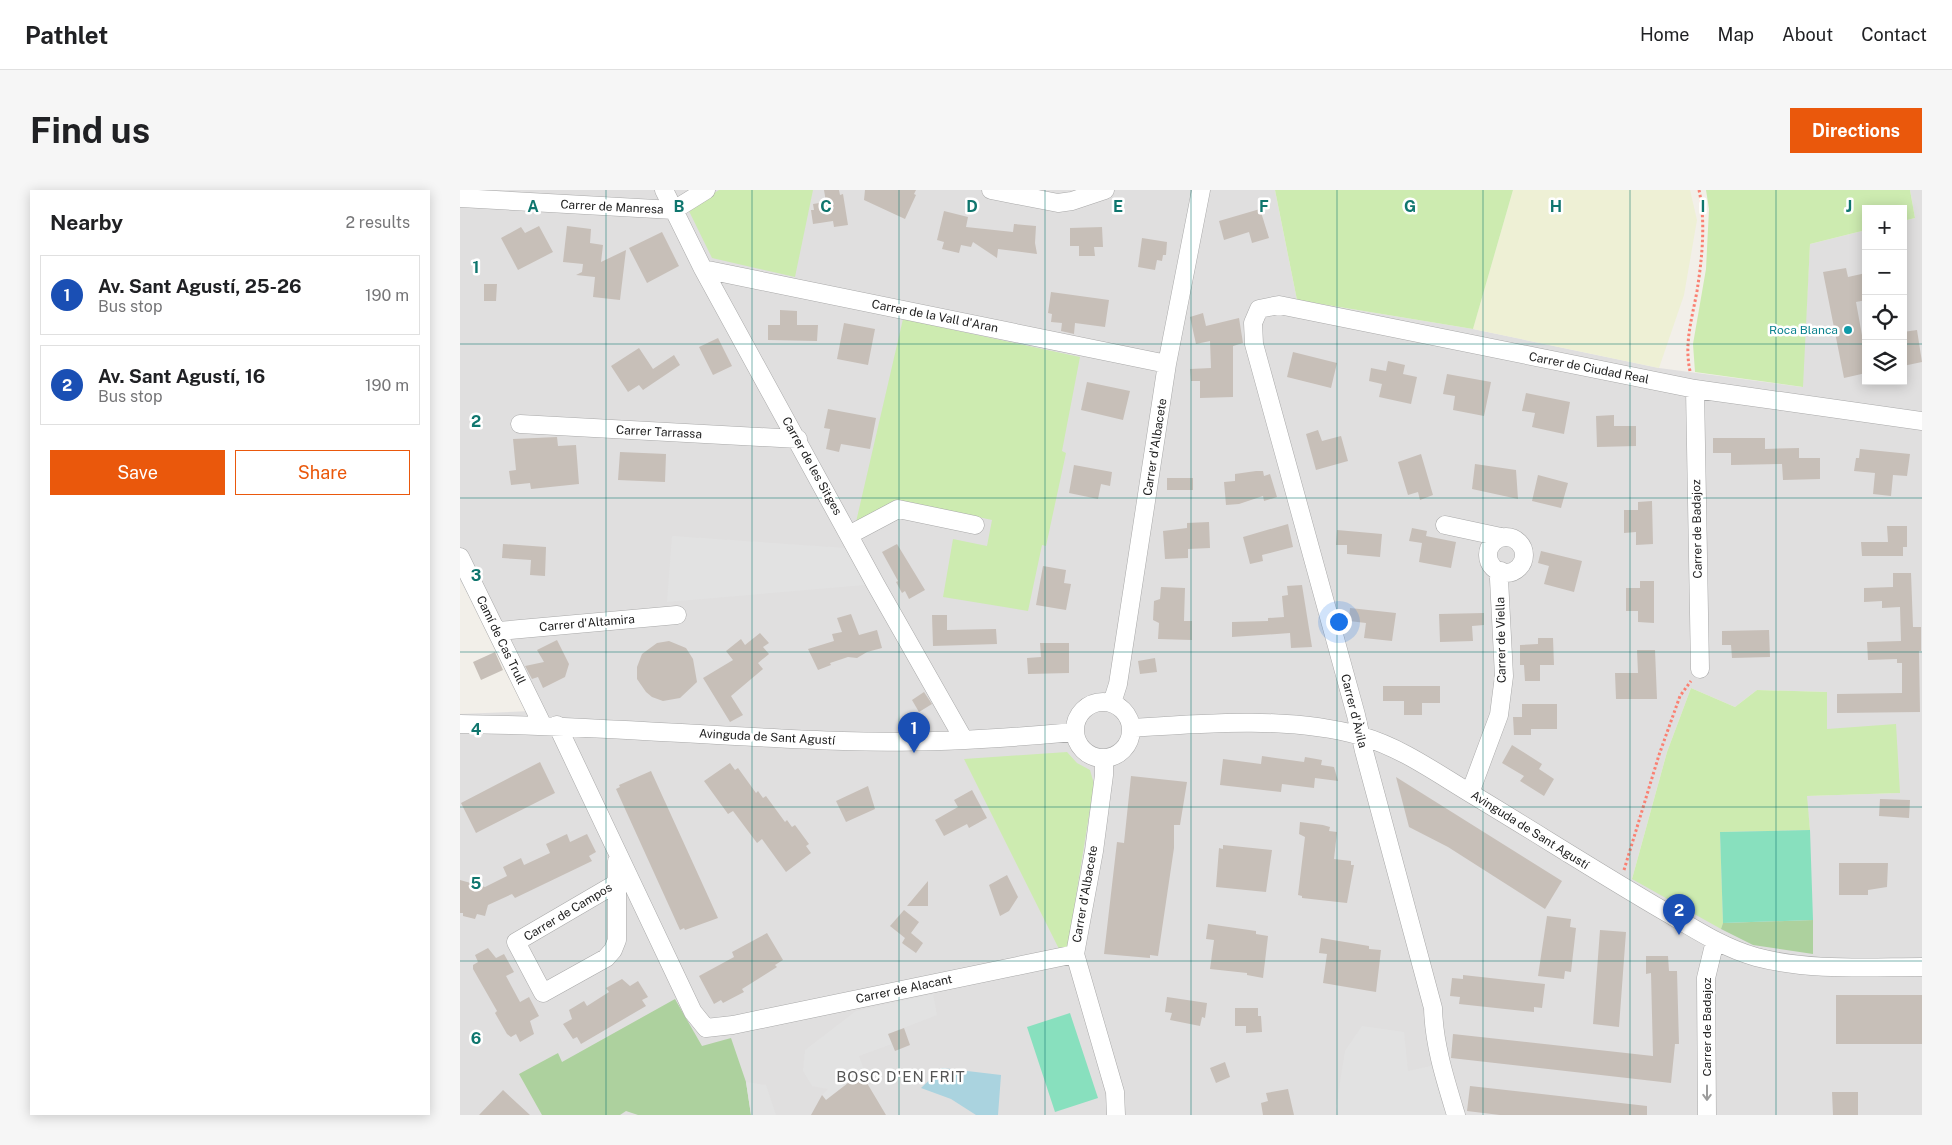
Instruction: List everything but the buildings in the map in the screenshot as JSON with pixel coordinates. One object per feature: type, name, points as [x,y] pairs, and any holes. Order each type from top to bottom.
[{"type":"street","name":"Carrer de les Sitges","points":[[664,190],[703,269],[964,740]]},
{"type":"street","points":[[674,210],[706,190]]},
{"type":"street","points":[[991,190],[1058,203],[1072,201],[1105,190]]},
{"type":"street","name":"Carrer d'Albacete","points":[[1112,703],[1118,684],[1167,364],[1201,190]]},
{"type":"street","name":"Carrer de Manresa","points":[[460,198],[674,210]]},
{"type":"street","name":"Carrer de la Vall d'Aran","points":[[703,269],[1167,364]]},
{"type":"street","name":"Carrer de Ciudad Real","points":[[1259,309],[1279,305],[1695,389],[1922,421]]},
{"type":"street","name":"Carrer d'Àvila","points":[[1259,309],[1253,323],[1254,344],[1362,736],[1364,751],[1433,1008],[1434,1031],[1439,1057],[1456,1115]]},
{"type":"street","name":"Carrer de Badajoz","points":[[1695,389],[1700,669]]},
{"type":"street","name":"Carrer Tarrassa","points":[[520,424],[798,439]]},
{"type":"street","points":[[850,535],[898,509],[975,525]]},
{"type":"street","points":[[1445,525],[1501,538],[1513,538],[1524,552],[1522,563],[1513,571],[1501,572],[1492,565],[1489,554],[1492,544],[1501,538]]},
{"type":"street","name":"Camí de Cas Trull","points":[[460,557],[549,725]]},
{"type":"street","name":"Carrer de Viella","points":[[1470,793],[1499,715],[1503,686],[1499,579],[1501,572]]},
{"type":"street","name":"Carrer d'Altamira","points":[[498,631],[676,615]]},
{"type":"street","points":[[1101,702],[1112,703],[1125,713],[1131,728],[1130,736],[1124,749],[1118,754],[1104,758],[1094,757],[1084,752],[1077,743],[1074,732],[1076,721],[1085,708],[1101,702]]},
{"type":"street","name":"Avinguda de Sant Agustí","points":[[1131,728],[1281,722],[1311,725],[1362,736],[1406,754],[1619,886],[1715,940],[1757,957],[1810,966],[1922,967]]},
{"type":"street","name":"Avinguda de Sant Agustí","points":[[460,724],[549,725],[844,742],[964,740],[1074,732]]},
{"type":"street","name":"Carrer de Campos","points":[[549,725],[617,855],[693,1012]]},
{"type":"street","name":"Carrer d'Albacete","points":[[1104,758],[1094,850],[1075,954],[1115,1092],[1116,1115]]},
{"type":"street","name":"Carrer de Campos","points":[[617,855],[617,883],[617,940],[614,950],[606,958],[543,993],[516,942],[617,883]]},
{"type":"street","name":"Carrer de Badajoz","points":[[1707,1115],[1706,978],[1715,940]]},
{"type":"street","name":"Carrer de Alacant","points":[[693,1012],[706,1028],[733,1025],[1075,954]]},
{"type":"path","points":[[1695,389],[1687,355],[1687,338],[1700,268],[1702,222],[1699,190]]},
{"type":"path","points":[[1619,886],[1659,755],[1680,696],[1700,669]]},
{"type":"shaded area","points":[[460,190],[1275,190],[1297,300],[1473,329],[1659,368],[1802,387],[1810,244],[1862,231],[1862,385],[1907,385],[1907,220],[1915,218],[1910,190],[1922,190],[1922,1115],[460,1115],[460,714],[531,711],[460,580]],"holes":[[[1691,688],[1735,707],[1757,690],[1827,692],[1827,729],[1899,793],[1806,796],[1810,829],[1720,832],[1632,879],[1667,752]]]},
{"type":"shaded area","points":[[672,536],[846,548],[865,585],[667,602]]},
{"type":"shaded area","points":[[933,994],[937,1015],[888,1034],[892,1044],[859,1056],[864,1070],[826,1100],[822,1095],[828,1089],[812,1086],[803,1071],[805,1050],[856,1011]]},
{"type":"shaded area","points":[[1362,1026],[1404,1032],[1408,1071],[1435,1065],[1449,1115],[1339,1115],[1336,1107],[1345,1051]]},
{"type":"shaded area","points":[[746,1082],[766,1085],[776,1115],[751,1115]]},
{"type":"green space","points":[[719,190],[813,190],[795,277],[712,258],[688,209]]},
{"type":"green space","points":[[1275,190],[1513,190],[1473,329],[1297,300]]},
{"type":"green space","points":[[1513,190],[1690,190],[1697,220],[1684,295],[1659,368],[1473,329]]},
{"type":"green space","points":[[1706,190],[1910,190],[1915,218],[1907,220],[1907,205],[1862,205],[1862,231],[1810,244],[1803,387],[1695,372],[1693,344],[1706,269],[1709,209]]},
{"type":"green space","points":[[903,319],[1080,357],[1062,451],[1066,453],[1046,546],[1042,545],[1028,611],[943,597],[953,539],[987,546],[992,520],[909,502],[896,502],[856,522]]},
{"type":"green space","points":[[1691,688],[1735,707],[1757,690],[1827,692],[1827,729],[1896,724],[1900,793],[1807,796],[1810,830],[1720,832],[1723,923],[1721,929],[1632,879],[1667,752]]},
{"type":"green space","points":[[1067,752],[1077,763],[1090,770],[1094,784],[1068,946],[1060,951],[964,759]]},
{"type":"green space","points":[[1810,830],[1813,920],[1723,923],[1720,832]]},
{"type":"green space","points":[[1813,920],[1813,954],[1753,945],[1721,929],[1723,923]]},
{"type":"green space","points":[[675,999],[702,1046],[731,1038],[746,1082],[751,1115],[638,1115],[626,1111],[620,1115],[542,1115],[519,1074],[558,1053],[562,1062]]},
{"type":"green space","points":[[1070,1013],[1098,1098],[1055,1112],[1027,1027]]},
{"type":"water","points":[[942,1068],[1001,1075],[998,1115],[976,1115],[951,1099],[921,1088]]},
{"type":"place","name":"Roca Blanca","points":[[1848,330]]},
{"type":"place","name":"Av. Sant Agustí, 25-26","points":[[914,753]]},
{"type":"place","name":"Av. Sant Agustí, 16","points":[[1679,935]]},
{"type":"district","name":"BOSC D'EN FRIT","points":[[901,1077]]}]
